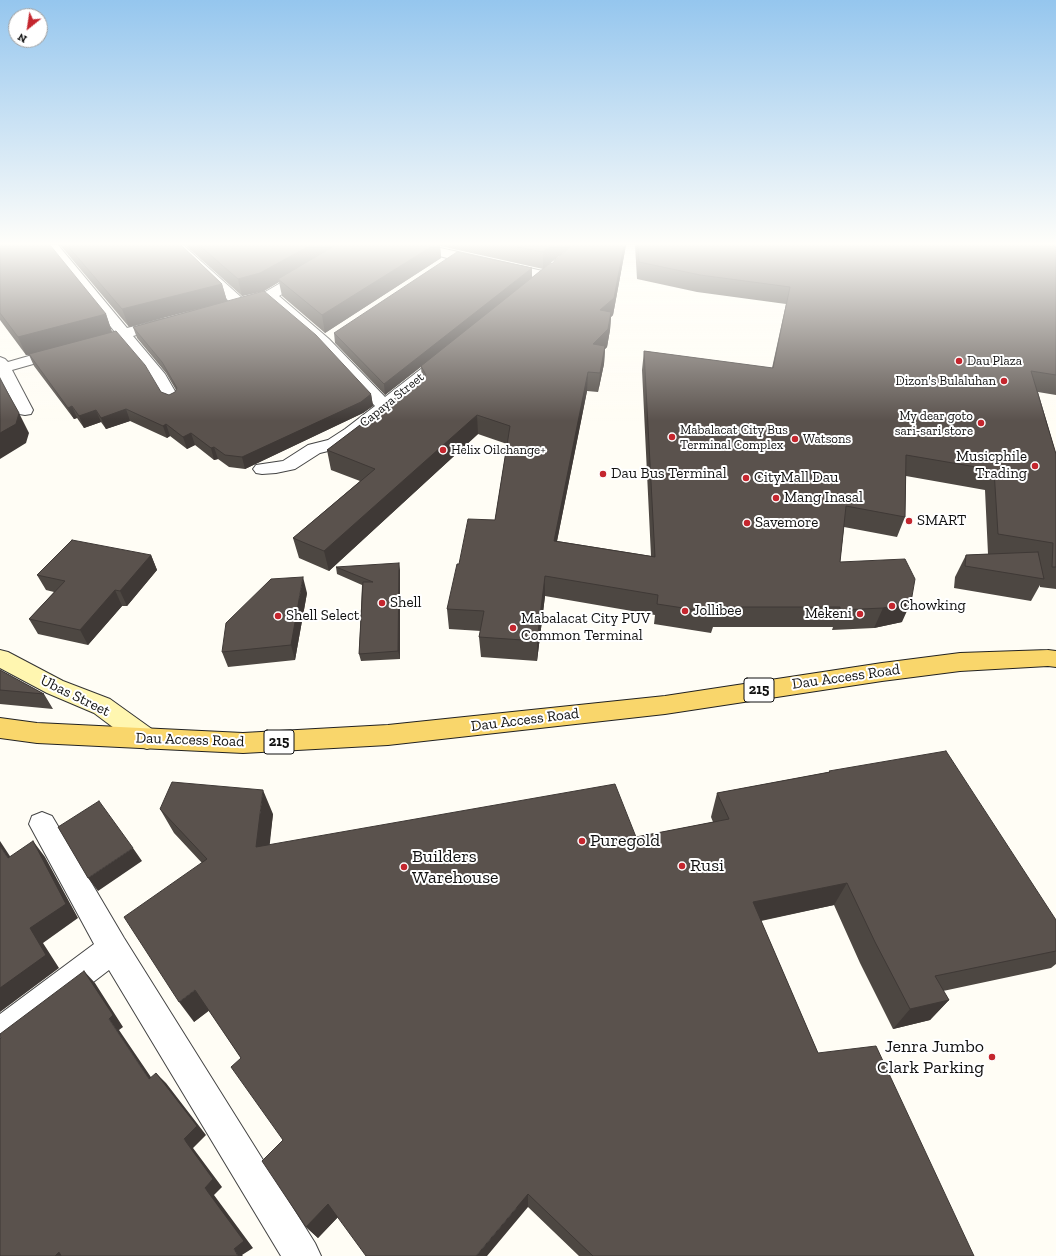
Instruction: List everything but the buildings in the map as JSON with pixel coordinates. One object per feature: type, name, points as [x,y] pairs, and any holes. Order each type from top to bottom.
[{"type":"main road","name":"Dau Access Road","points":[[0,728],[37,733],[243,743],[388,735],[665,704],[960,662],[1053,658]]},
{"type":"street","points":[[98,304],[157,374],[172,400]]},
{"type":"street","points":[[225,307],[237,304]]},
{"type":"street","points":[[280,304],[324,342],[384,406]]},
{"type":"street","points":[[25,410],[1,366],[74,348],[174,320]]},
{"type":"street","points":[[324,342],[337,334]]},
{"type":"street","name":"Capaya Street","points":[[262,469],[289,465],[314,449],[334,444],[351,433],[456,348]]},
{"type":"street","name":"Ubas Street","points":[[0,658],[48,683],[102,706],[147,738]]},
{"type":"street","points":[[42,824],[113,948],[302,1256]]},
{"type":"street","points":[[0,1034],[113,948]]},
{"type":"place","name":"Dau Plaza","points":[[959,361]]},
{"type":"place","name":"Dizon's Bulaluhan","points":[[1004,381]]},
{"type":"place","name":"My dear goto sari-sari store","points":[[981,423]]},
{"type":"place","name":"Mabalacat City Bus Terminal Complex","points":[[672,437]]},
{"type":"place","name":"Watsons","points":[[795,439]]},
{"type":"place","name":"Helix Oilchange+","points":[[443,450]]},
{"type":"place","name":"Musicphile Trading","points":[[1035,466]]},
{"type":"place","name":"Dau Bus Terminal","points":[[603,474]]},
{"type":"place","name":"CityMall Dau","points":[[746,478]]},
{"type":"place","name":"Mang Inasal","points":[[776,498]]},
{"type":"place","name":"SMART","points":[[909,521]]},
{"type":"place","name":"Savemore","points":[[747,523]]},
{"type":"place","name":"Shell","points":[[382,603]]},
{"type":"place","name":"Chowking","points":[[892,606]]},
{"type":"place","name":"Jollibee","points":[[685,611]]},
{"type":"place","name":"Mekeni","points":[[860,614]]},
{"type":"place","name":"Shell Select","points":[[278,616]]},
{"type":"place","name":"Mabalacat City PUV Common Terminal","points":[[513,628]]},
{"type":"place","name":"Puregold","points":[[582,841]]},
{"type":"place","name":"Rusi","points":[[682,866]]},
{"type":"place","name":"Builders Warehouse","points":[[404,867]]},
{"type":"place","name":"Jenra Jumbo Clark Parking","points":[[992,1057]]}]
